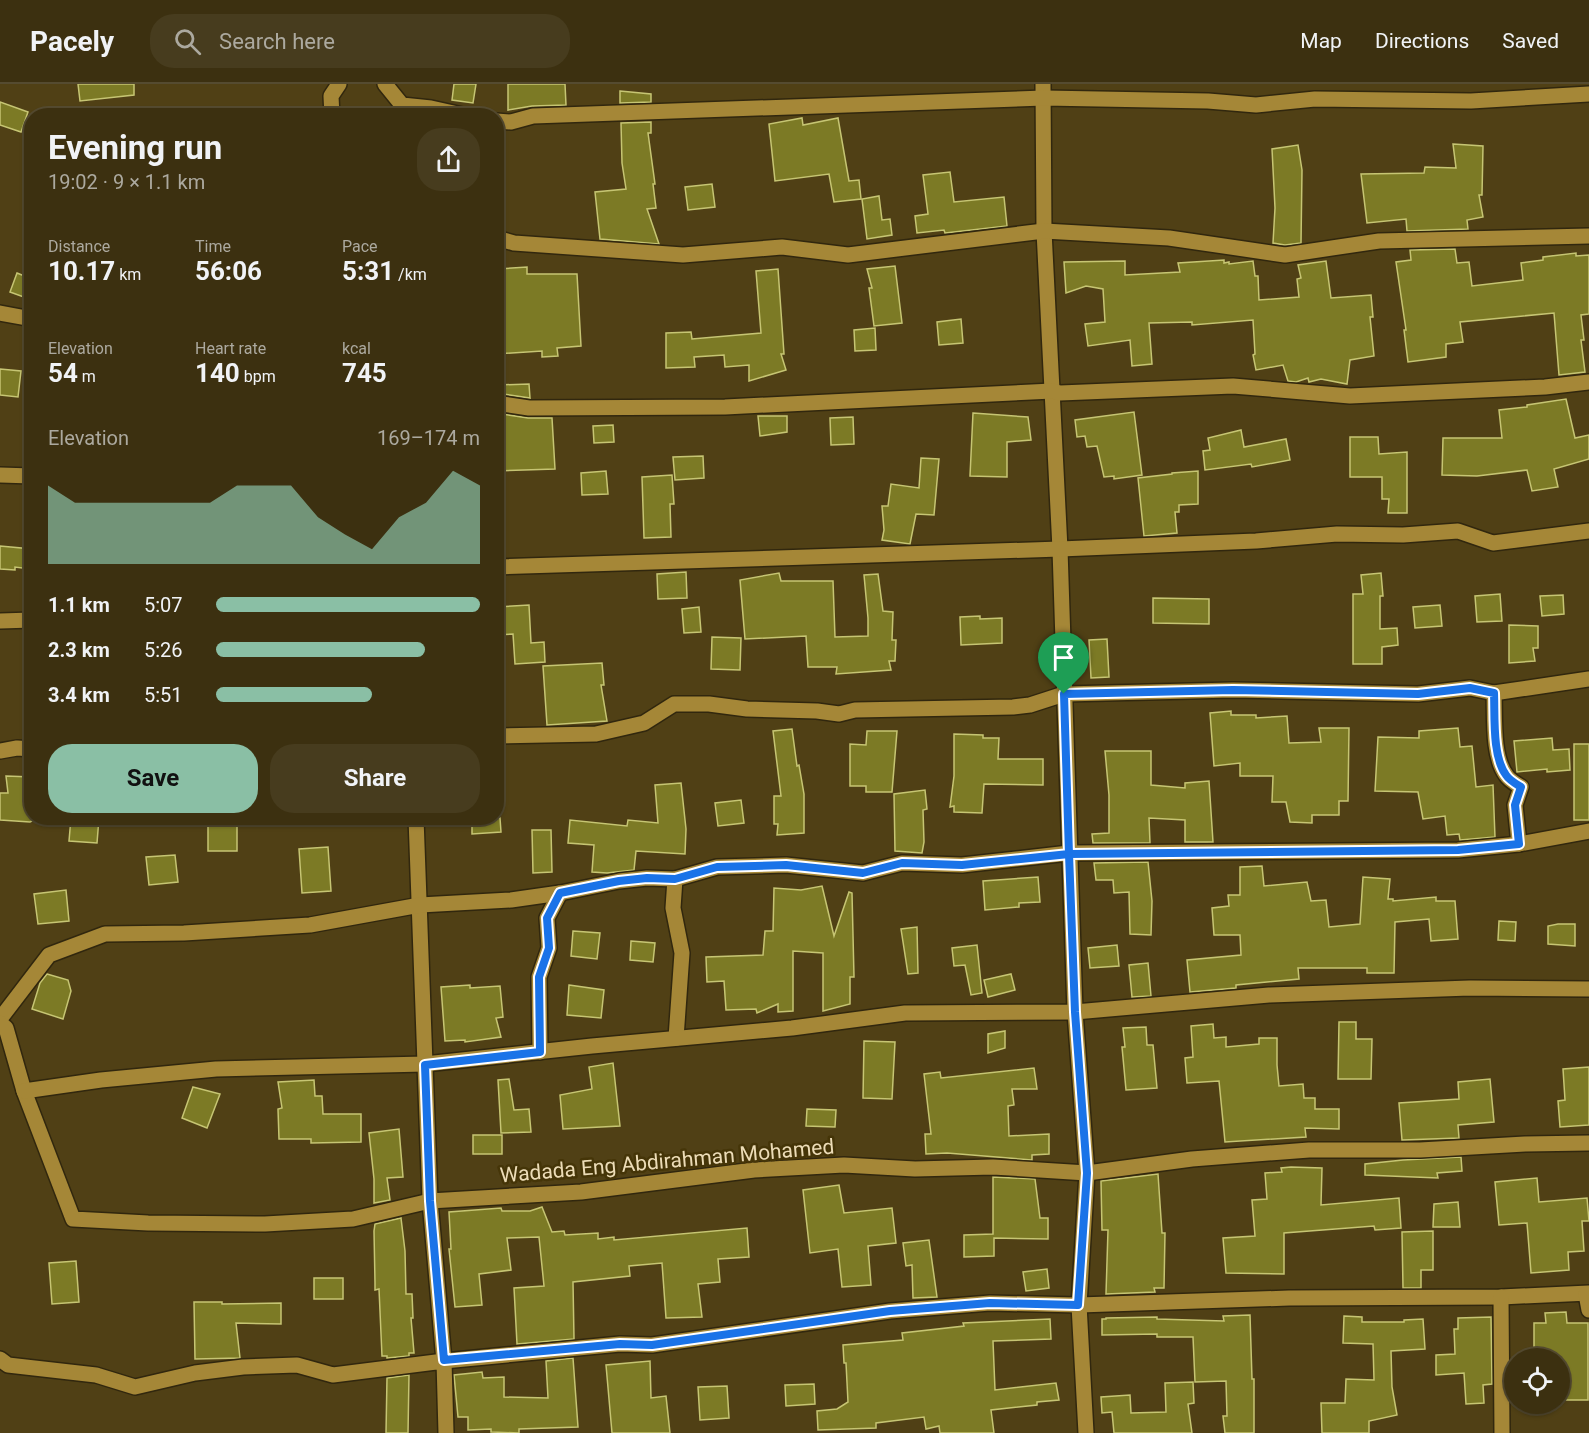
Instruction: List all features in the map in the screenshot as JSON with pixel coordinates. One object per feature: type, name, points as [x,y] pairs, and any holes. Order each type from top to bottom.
[{"type":"street","points":[[332,108],[331,96],[339,84]]},
{"type":"street","points":[[385,84],[402,105],[431,108]]},
{"type":"street","points":[[504,122],[533,116],[1043,91],[1256,105],[1316,99],[1471,101],[1589,94]]},
{"type":"street","points":[[1043,91],[1044,231],[1060,549],[1075,1012],[1087,1173],[1078,1305],[1086,1433]]},
{"type":"street","points":[[504,240],[514,243],[683,255],[782,247],[848,255],[1044,231],[1169,238],[1285,255],[1379,241],[1589,236]]},
{"type":"street","points":[[0,313],[24,318]]},
{"type":"street","points":[[504,405],[529,408],[725,407],[1052,391],[1060,393],[1233,386],[1350,396],[1545,387],[1589,382]]},
{"type":"street","points":[[0,475],[24,476]]},
{"type":"street","points":[[504,567],[1060,549],[1256,541],[1338,534],[1403,535],[1458,531],[1493,543],[1589,531]]},
{"type":"street","points":[[0,621],[24,620]]},
{"type":"street","points":[[504,736],[596,734],[644,723],[674,704],[709,704],[747,709],[817,711],[838,714],[855,710],[1013,707],[1030,705],[1064,694],[1233,690],[1418,694],[1470,688],[1494,693],[1589,679]]},
{"type":"street","points":[[1494,693],[1496,740],[1500,764],[1506,777],[1521,787],[1515,805],[1519,844]]},
{"type":"street","points":[[0,751],[24,748]]},
{"type":"street","points":[[416,825],[430,1201],[444,1360],[446,1433]]},
{"type":"street","points":[[1589,831],[1519,844],[1458,850],[1069,854],[962,865],[902,863],[863,873],[786,865],[717,867],[675,879],[647,878],[619,881],[511,900],[420,904],[310,925],[184,933],[105,934],[49,955],[0,1021],[6,1028],[24,1091],[101,1080],[216,1069],[425,1065],[792,1028],[905,1013],[1075,1012],[1269,995],[1470,988],[1589,989]]},
{"type":"street","points":[[675,879],[673,908],[682,953],[676,1038]]},
{"type":"street","points":[[540,1052],[539,977],[549,948],[547,918],[560,893]]},
{"type":"street","name":"Wadada Eng Abdirahman Mohamed","points":[[24,1091],[73,1219],[148,1223],[266,1224],[353,1219],[430,1201],[581,1192],[754,1170],[844,1165],[915,1169],[993,1167],[1087,1173],[1192,1159],[1309,1150],[1420,1150],[1589,1143]]},
{"type":"street","points":[[3,1364],[96,1376],[135,1387],[195,1373],[243,1367],[297,1365],[333,1374],[444,1360],[620,1344],[652,1345],[890,1311],[990,1303],[1078,1305],[1289,1298],[1501,1298],[1587,1294],[1589,1310]]},
{"type":"street","points":[[1501,1298],[1502,1433]]},
{"type":"building","points":[[78,84],[134,84],[134,95],[80,101]]},
{"type":"building","points":[[454,84],[476,84],[473,103],[452,100]]},
{"type":"building","points":[[508,84],[565,84],[566,105],[532,106],[508,110]]},
{"type":"building","points":[[620,91],[651,94],[651,102],[620,103]]},
{"type":"building","points":[[0,102],[24,111],[21,132],[0,125]]},
{"type":"building","points":[[802,118],[803,125],[838,118],[849,181],[859,180],[861,199],[834,202],[829,174],[775,181],[769,124]]},
{"type":"building","points":[[651,122],[651,133],[648,133],[656,208],[647,209],[659,244],[600,239],[595,192],[626,189],[622,163],[621,123]]},
{"type":"building","points":[[1453,144],[1483,146],[1482,195],[1479,195],[1483,217],[1467,220],[1468,229],[1407,231],[1406,219],[1367,223],[1361,174],[1424,173],[1425,167],[1456,168]]},
{"type":"building","points":[[1298,145],[1302,170],[1301,243],[1285,245],[1273,243],[1275,208],[1272,149]]},
{"type":"building","points":[[950,172],[954,202],[1004,197],[1007,226],[945,233],[944,230],[917,233],[915,216],[928,214],[923,175]]},
{"type":"building","points":[[712,184],[715,207],[688,210],[685,187]]},
{"type":"building","points":[[879,196],[882,220],[890,219],[892,235],[867,239],[862,199]]},
{"type":"building","points":[[1455,249],[1457,263],[1469,262],[1472,286],[1523,280],[1521,263],[1543,260],[1543,257],[1576,253],[1576,256],[1589,255],[1589,314],[1581,315],[1585,372],[1559,375],[1554,313],[1460,322],[1463,342],[1446,344],[1446,357],[1408,362],[1404,330],[1406,330],[1396,262],[1411,260],[1410,250]]},
{"type":"building","points":[[1224,260],[1224,263],[1229,262],[1229,264],[1253,261],[1255,276],[1258,276],[1259,300],[1299,297],[1297,279],[1301,278],[1298,265],[1326,261],[1331,298],[1371,295],[1373,317],[1370,317],[1374,356],[1350,360],[1347,384],[1321,379],[1309,382],[1308,378],[1296,382],[1288,381],[1283,365],[1256,370],[1253,355],[1255,354],[1253,320],[1192,325],[1192,322],[1149,323],[1152,364],[1132,366],[1130,340],[1088,346],[1085,324],[1105,322],[1103,289],[1086,286],[1066,293],[1064,262],[1125,261],[1125,275],[1180,272],[1178,263]]},
{"type":"building","points":[[895,266],[902,323],[874,326],[869,288],[872,288],[867,269]]},
{"type":"building","points":[[527,267],[527,274],[577,274],[581,346],[557,348],[558,356],[542,357],[542,351],[504,353],[504,269]]},
{"type":"building","points":[[778,269],[784,354],[781,354],[786,370],[749,381],[749,365],[725,367],[724,355],[694,357],[695,367],[666,368],[666,333],[691,332],[692,339],[761,333],[756,271]]},
{"type":"building","points":[[17,273],[24,276],[24,297],[10,292]]},
{"type":"building","points":[[961,319],[963,343],[939,345],[937,322]]},
{"type":"building","points":[[875,328],[876,350],[855,351],[854,330]]},
{"type":"building","points":[[0,369],[21,371],[18,397],[0,395]]},
{"type":"building","points":[[529,384],[530,398],[504,394],[504,385]]},
{"type":"building","points":[[1566,399],[1575,438],[1589,435],[1589,459],[1554,469],[1558,487],[1532,491],[1527,470],[1477,476],[1442,475],[1443,438],[1502,438],[1499,410]]},
{"type":"building","points":[[1134,412],[1142,475],[1114,479],[1114,476],[1104,477],[1097,446],[1087,447],[1085,436],[1077,437],[1075,420]]},
{"type":"building","points":[[973,413],[1028,417],[1031,440],[1007,442],[1007,477],[970,476]]},
{"type":"building","points":[[504,414],[528,418],[552,418],[555,469],[504,471]]},
{"type":"building","points":[[758,416],[787,416],[787,432],[760,436]]},
{"type":"building","points":[[853,417],[854,444],[831,445],[830,418]]},
{"type":"building","points":[[613,425],[614,442],[594,443],[593,426]]},
{"type":"building","points":[[1241,430],[1244,447],[1286,439],[1290,460],[1252,467],[1251,464],[1205,470],[1203,451],[1210,450],[1208,438]]},
{"type":"building","points":[[1350,437],[1378,437],[1379,454],[1407,452],[1407,513],[1388,513],[1389,499],[1382,499],[1382,477],[1350,477]]},
{"type":"building","points":[[703,456],[704,478],[675,480],[673,457]]},
{"type":"building","points":[[921,458],[939,459],[934,515],[916,514],[910,544],[882,540],[884,530],[882,506],[888,506],[891,484],[919,488]]},
{"type":"building","points":[[606,471],[608,494],[582,495],[581,473]]},
{"type":"building","points":[[1198,471],[1198,504],[1179,505],[1179,512],[1175,512],[1177,533],[1144,536],[1138,478]]},
{"type":"building","points":[[672,475],[674,504],[670,504],[671,537],[644,538],[642,477]]},
{"type":"building","points":[[0,546],[24,548],[24,568],[0,569]]},
{"type":"building","points":[[686,572],[687,598],[658,599],[657,574]]},
{"type":"building","points":[[779,573],[781,581],[833,581],[835,637],[868,636],[864,575],[878,574],[883,611],[893,612],[892,640],[896,640],[895,661],[889,661],[891,670],[836,674],[837,667],[808,667],[806,636],[745,639],[740,580]]},
{"type":"building","points":[[1381,573],[1383,596],[1380,596],[1380,629],[1397,628],[1398,645],[1382,647],[1382,664],[1353,664],[1353,594],[1363,594],[1361,575]]},
{"type":"building","points":[[1500,594],[1502,621],[1477,622],[1475,596]]},
{"type":"building","points":[[1563,595],[1564,614],[1542,616],[1540,596]]},
{"type":"building","points":[[1153,598],[1209,599],[1209,624],[1153,623]]},
{"type":"building","points":[[529,605],[531,643],[544,642],[545,662],[515,664],[513,634],[504,635],[504,607]]},
{"type":"building","points":[[1440,605],[1442,626],[1415,628],[1413,607]]},
{"type":"building","points":[[699,607],[701,632],[684,633],[682,609]]},
{"type":"building","points":[[980,616],[980,619],[1002,618],[1002,643],[961,645],[960,617]]},
{"type":"building","points":[[1509,625],[1538,626],[1538,648],[1533,648],[1535,661],[1509,663]]},
{"type":"building","points":[[712,637],[741,638],[740,670],[711,669]]},
{"type":"building","points":[[1107,639],[1109,677],[1091,678],[1089,640]]},
{"type":"building","points":[[602,663],[604,685],[601,685],[607,721],[547,725],[543,666]]},
{"type":"building","points":[[1231,711],[1231,715],[1256,715],[1256,718],[1287,716],[1289,743],[1321,742],[1319,728],[1349,728],[1348,801],[1339,801],[1339,815],[1312,815],[1312,823],[1290,822],[1286,802],[1272,802],[1273,776],[1240,776],[1240,763],[1214,766],[1210,713]]},
{"type":"building","points":[[1458,728],[1460,747],[1472,746],[1476,787],[1493,785],[1495,837],[1460,840],[1459,834],[1447,835],[1445,816],[1423,819],[1418,792],[1375,791],[1378,737],[1419,738],[1419,731]]},
{"type":"building","points":[[792,729],[797,766],[799,765],[804,794],[804,833],[777,835],[778,824],[774,824],[774,796],[781,796],[773,731]]},
{"type":"building","points":[[867,731],[897,731],[892,792],[866,792],[866,786],[850,786],[850,744],[866,745]]},
{"type":"building","points":[[954,734],[999,738],[998,759],[1043,759],[1043,785],[984,784],[982,813],[954,812],[954,806],[950,807],[954,776]]},
{"type":"building","points":[[1552,738],[1553,750],[1569,749],[1570,770],[1547,772],[1547,769],[1517,772],[1514,741]]},
{"type":"building","points":[[1574,744],[1589,744],[1589,820],[1574,820]]},
{"type":"building","points":[[1105,751],[1151,751],[1151,785],[1185,788],[1185,783],[1209,781],[1213,842],[1185,842],[1185,820],[1149,818],[1150,843],[1093,843],[1092,834],[1109,833],[1109,795]]},
{"type":"building","points":[[6,776],[24,777],[24,822],[0,820],[0,793],[8,793]]},
{"type":"building","points":[[681,783],[686,829],[685,854],[636,851],[634,870],[592,872],[594,845],[568,843],[570,820],[627,826],[628,820],[658,823],[655,785]]},
{"type":"building","points":[[925,790],[927,809],[923,810],[922,853],[895,851],[894,794]]},
{"type":"building","points":[[741,800],[744,823],[718,826],[715,803]]},
{"type":"building","points":[[70,825],[98,825],[97,843],[69,841]]},
{"type":"building","points":[[472,825],[500,825],[501,832],[472,834]]},
{"type":"building","points":[[208,826],[237,826],[237,851],[208,851]]},
{"type":"building","points":[[532,830],[551,830],[552,872],[533,873]]},
{"type":"building","points":[[328,847],[331,891],[302,893],[299,849]]},
{"type":"building","points":[[175,855],[178,882],[149,885],[146,857]]},
{"type":"building","points":[[1148,862],[1152,901],[1151,935],[1130,934],[1129,892],[1114,893],[1113,880],[1096,880],[1094,863]]},
{"type":"building","points":[[1262,866],[1264,886],[1307,882],[1311,901],[1326,900],[1329,927],[1360,924],[1363,877],[1390,879],[1388,899],[1393,899],[1393,901],[1436,897],[1436,901],[1455,901],[1458,939],[1431,941],[1429,919],[1395,922],[1394,973],[1367,973],[1367,968],[1298,968],[1299,979],[1190,992],[1187,960],[1241,955],[1240,935],[1214,935],[1212,908],[1229,906],[1228,895],[1240,895],[1240,867]]},
{"type":"building","points":[[1038,877],[1040,902],[1019,903],[1019,907],[985,910],[983,881]]},
{"type":"building","points":[[822,886],[834,936],[849,892],[852,893],[854,977],[850,977],[850,1004],[823,1011],[823,953],[793,951],[793,1011],[778,1012],[778,1004],[757,1013],[756,1009],[726,1010],[724,981],[707,982],[706,957],[763,955],[765,931],[773,931],[774,888],[801,890]]},
{"type":"building","points":[[66,890],[69,921],[38,924],[34,894]]},
{"type":"building","points":[[1499,921],[1516,922],[1515,941],[1498,940]]},
{"type":"building","points":[[1575,924],[1575,946],[1548,944],[1548,926]]},
{"type":"building","points":[[917,927],[918,973],[908,974],[901,929]]},
{"type":"building","points":[[573,931],[600,933],[597,959],[571,956]]},
{"type":"building","points":[[631,941],[655,943],[653,962],[630,960]]},
{"type":"building","points":[[977,945],[982,993],[971,995],[965,965],[954,966],[952,948]]},
{"type":"building","points":[[1117,945],[1119,966],[1090,968],[1088,948]]},
{"type":"building","points":[[1148,963],[1151,996],[1132,997],[1129,965]]},
{"type":"building","points":[[47,974],[68,980],[71,991],[63,1019],[32,1009],[40,983]]},
{"type":"building","points":[[1011,974],[1015,990],[988,997],[984,980]]},
{"type":"building","points":[[470,985],[470,988],[500,986],[503,1017],[496,1018],[501,1037],[465,1042],[465,1040],[445,1041],[441,987]]},
{"type":"building","points":[[569,985],[604,990],[601,1018],[567,1015]]},
{"type":"building","points":[[1339,1022],[1356,1022],[1356,1039],[1372,1039],[1371,1079],[1338,1079]]},
{"type":"building","points":[[1213,1024],[1214,1038],[1226,1037],[1226,1047],[1259,1044],[1259,1038],[1277,1038],[1279,1086],[1303,1084],[1304,1098],[1315,1098],[1315,1109],[1339,1109],[1339,1129],[1305,1128],[1306,1137],[1225,1142],[1219,1081],[1187,1083],[1185,1058],[1193,1057],[1191,1026]]},
{"type":"building","points":[[1146,1027],[1147,1045],[1153,1045],[1157,1088],[1126,1090],[1122,1047],[1125,1047],[1123,1028]]},
{"type":"building","points":[[1005,1031],[1005,1048],[988,1053],[988,1034]]},
{"type":"building","points":[[864,1041],[895,1042],[892,1099],[863,1098]]},
{"type":"building","points":[[613,1063],[620,1126],[563,1129],[560,1095],[592,1089],[589,1067]]},
{"type":"building","points":[[1589,1067],[1589,1125],[1560,1127],[1558,1101],[1565,1100],[1563,1069]]},
{"type":"building","points":[[1034,1068],[1037,1089],[1012,1089],[1014,1105],[1008,1106],[1009,1136],[1049,1134],[1049,1154],[1032,1155],[1032,1160],[947,1153],[926,1154],[925,1134],[931,1134],[924,1074],[940,1072],[941,1078]]},
{"type":"building","points":[[509,1079],[514,1110],[529,1109],[531,1132],[501,1133],[498,1080]]},
{"type":"building","points":[[1490,1079],[1494,1122],[1458,1125],[1459,1138],[1402,1140],[1399,1103],[1459,1099],[1458,1082]]},
{"type":"building","points":[[314,1080],[315,1096],[322,1096],[323,1114],[361,1114],[361,1142],[311,1143],[311,1139],[279,1139],[278,1109],[282,1108],[278,1082]]},
{"type":"building","points":[[193,1087],[220,1094],[207,1128],[182,1118]]},
{"type":"building","points":[[807,1109],[836,1110],[835,1127],[806,1126]]},
{"type":"building","points":[[399,1129],[403,1177],[387,1178],[390,1200],[374,1203],[369,1133]]},
{"type":"building","points":[[473,1135],[502,1135],[502,1154],[473,1154]]},
{"type":"building","points":[[1461,1157],[1462,1171],[1437,1173],[1438,1178],[1365,1175],[1365,1164]]},
{"type":"building","points":[[1281,1168],[1322,1168],[1321,1205],[1399,1198],[1401,1228],[1375,1230],[1374,1226],[1284,1233],[1284,1274],[1226,1273],[1223,1238],[1255,1236],[1252,1200],[1267,1199],[1265,1173],[1282,1172]]},
{"type":"building","points":[[1158,1174],[1162,1233],[1165,1233],[1164,1288],[1154,1288],[1155,1292],[1106,1294],[1108,1230],[1102,1230],[1101,1181]]},
{"type":"building","points":[[993,1177],[1035,1179],[1040,1218],[1048,1218],[1048,1239],[994,1238],[994,1256],[964,1257],[964,1235],[993,1234]]},
{"type":"building","points":[[1537,1178],[1539,1202],[1587,1198],[1589,1221],[1582,1221],[1584,1251],[1568,1252],[1569,1270],[1531,1273],[1527,1223],[1499,1225],[1495,1182]]},
{"type":"building","points":[[839,1185],[844,1213],[892,1208],[896,1243],[868,1246],[871,1285],[842,1287],[838,1249],[810,1253],[803,1190]]},
{"type":"building","points":[[1458,1202],[1460,1227],[1433,1227],[1434,1204]]},
{"type":"building","points":[[542,1207],[552,1232],[564,1231],[565,1235],[598,1233],[598,1239],[614,1237],[614,1240],[747,1228],[749,1257],[718,1259],[720,1282],[698,1284],[702,1317],[666,1318],[662,1263],[629,1266],[630,1276],[573,1282],[574,1339],[517,1344],[514,1288],[544,1286],[539,1237],[507,1238],[511,1270],[479,1274],[482,1305],[455,1307],[449,1249],[451,1249],[449,1212],[501,1208],[502,1211],[530,1211]]},
{"type":"building","points":[[401,1218],[405,1251],[406,1294],[412,1294],[413,1318],[411,1318],[414,1353],[409,1353],[409,1356],[387,1358],[387,1356],[382,1356],[379,1289],[375,1290],[374,1231],[375,1224]]},
{"type":"building","points":[[1433,1231],[1433,1270],[1421,1270],[1421,1288],[1403,1288],[1402,1232]]},
{"type":"building","points":[[929,1240],[937,1297],[913,1298],[912,1265],[906,1266],[903,1243]]},
{"type":"building","points":[[76,1261],[79,1302],[52,1304],[49,1263]]},
{"type":"building","points":[[1047,1269],[1049,1288],[1026,1291],[1023,1272]]},
{"type":"building","points":[[314,1278],[343,1278],[343,1299],[314,1299]]},
{"type":"building","points":[[194,1302],[281,1303],[281,1324],[236,1323],[240,1358],[195,1359]]},
{"type":"building","points":[[1566,1312],[1567,1323],[1588,1323],[1588,1400],[1570,1400],[1570,1348],[1534,1348],[1534,1323],[1546,1323],[1545,1313]]},
{"type":"building","points":[[1250,1315],[1252,1379],[1254,1379],[1254,1433],[1225,1433],[1223,1416],[1227,1416],[1226,1381],[1195,1382],[1193,1337],[1157,1337],[1157,1334],[1102,1335],[1102,1319],[1106,1318],[1157,1317],[1157,1319],[1224,1321],[1223,1316]]},
{"type":"building","points":[[1344,1316],[1362,1317],[1362,1322],[1404,1322],[1404,1320],[1423,1319],[1425,1349],[1391,1351],[1392,1387],[1397,1415],[1369,1421],[1369,1433],[1322,1433],[1321,1403],[1345,1403],[1346,1379],[1374,1380],[1373,1344],[1343,1343]]},
{"type":"building","points":[[1491,1317],[1492,1384],[1483,1385],[1484,1403],[1466,1404],[1464,1373],[1436,1375],[1436,1355],[1455,1354],[1454,1329],[1458,1329],[1458,1318]]},
{"type":"building","points":[[1050,1319],[1051,1339],[993,1341],[995,1390],[1056,1383],[1059,1400],[991,1410],[994,1433],[940,1433],[939,1426],[926,1429],[924,1417],[876,1423],[876,1428],[818,1430],[817,1411],[837,1409],[848,1402],[843,1345],[903,1340],[902,1333],[964,1326],[963,1323]]},
{"type":"building","points":[[573,1358],[578,1427],[519,1429],[519,1433],[491,1432],[491,1429],[468,1430],[468,1417],[458,1417],[454,1375],[482,1372],[483,1378],[504,1377],[504,1397],[548,1398],[546,1361]]},
{"type":"building","points":[[650,1361],[651,1398],[666,1396],[670,1433],[612,1433],[606,1365]]},
{"type":"building","points":[[409,1375],[408,1433],[386,1433],[387,1378]]},
{"type":"building","points":[[1193,1382],[1194,1403],[1188,1404],[1192,1433],[1114,1433],[1112,1412],[1102,1413],[1101,1397],[1130,1395],[1131,1413],[1166,1412],[1165,1383]]},
{"type":"building","points":[[814,1384],[815,1404],[786,1406],[785,1385]]},
{"type":"building","points":[[727,1386],[729,1418],[700,1420],[698,1387]]},
{"type":"route","points":[[1064,694],[1069,854],[962,865],[902,863],[863,873],[786,865],[717,867],[675,879],[647,878],[619,881],[560,893],[547,918],[549,948],[539,977],[540,1052],[425,1065],[430,1201],[444,1360],[620,1344],[652,1345],[890,1311],[990,1303],[1078,1305],[1087,1173],[1075,1012],[1069,854],[1458,850],[1519,844],[1515,805],[1521,787],[1506,777],[1500,764],[1496,740],[1494,693],[1470,688],[1418,694],[1233,690],[1064,694]]}]
